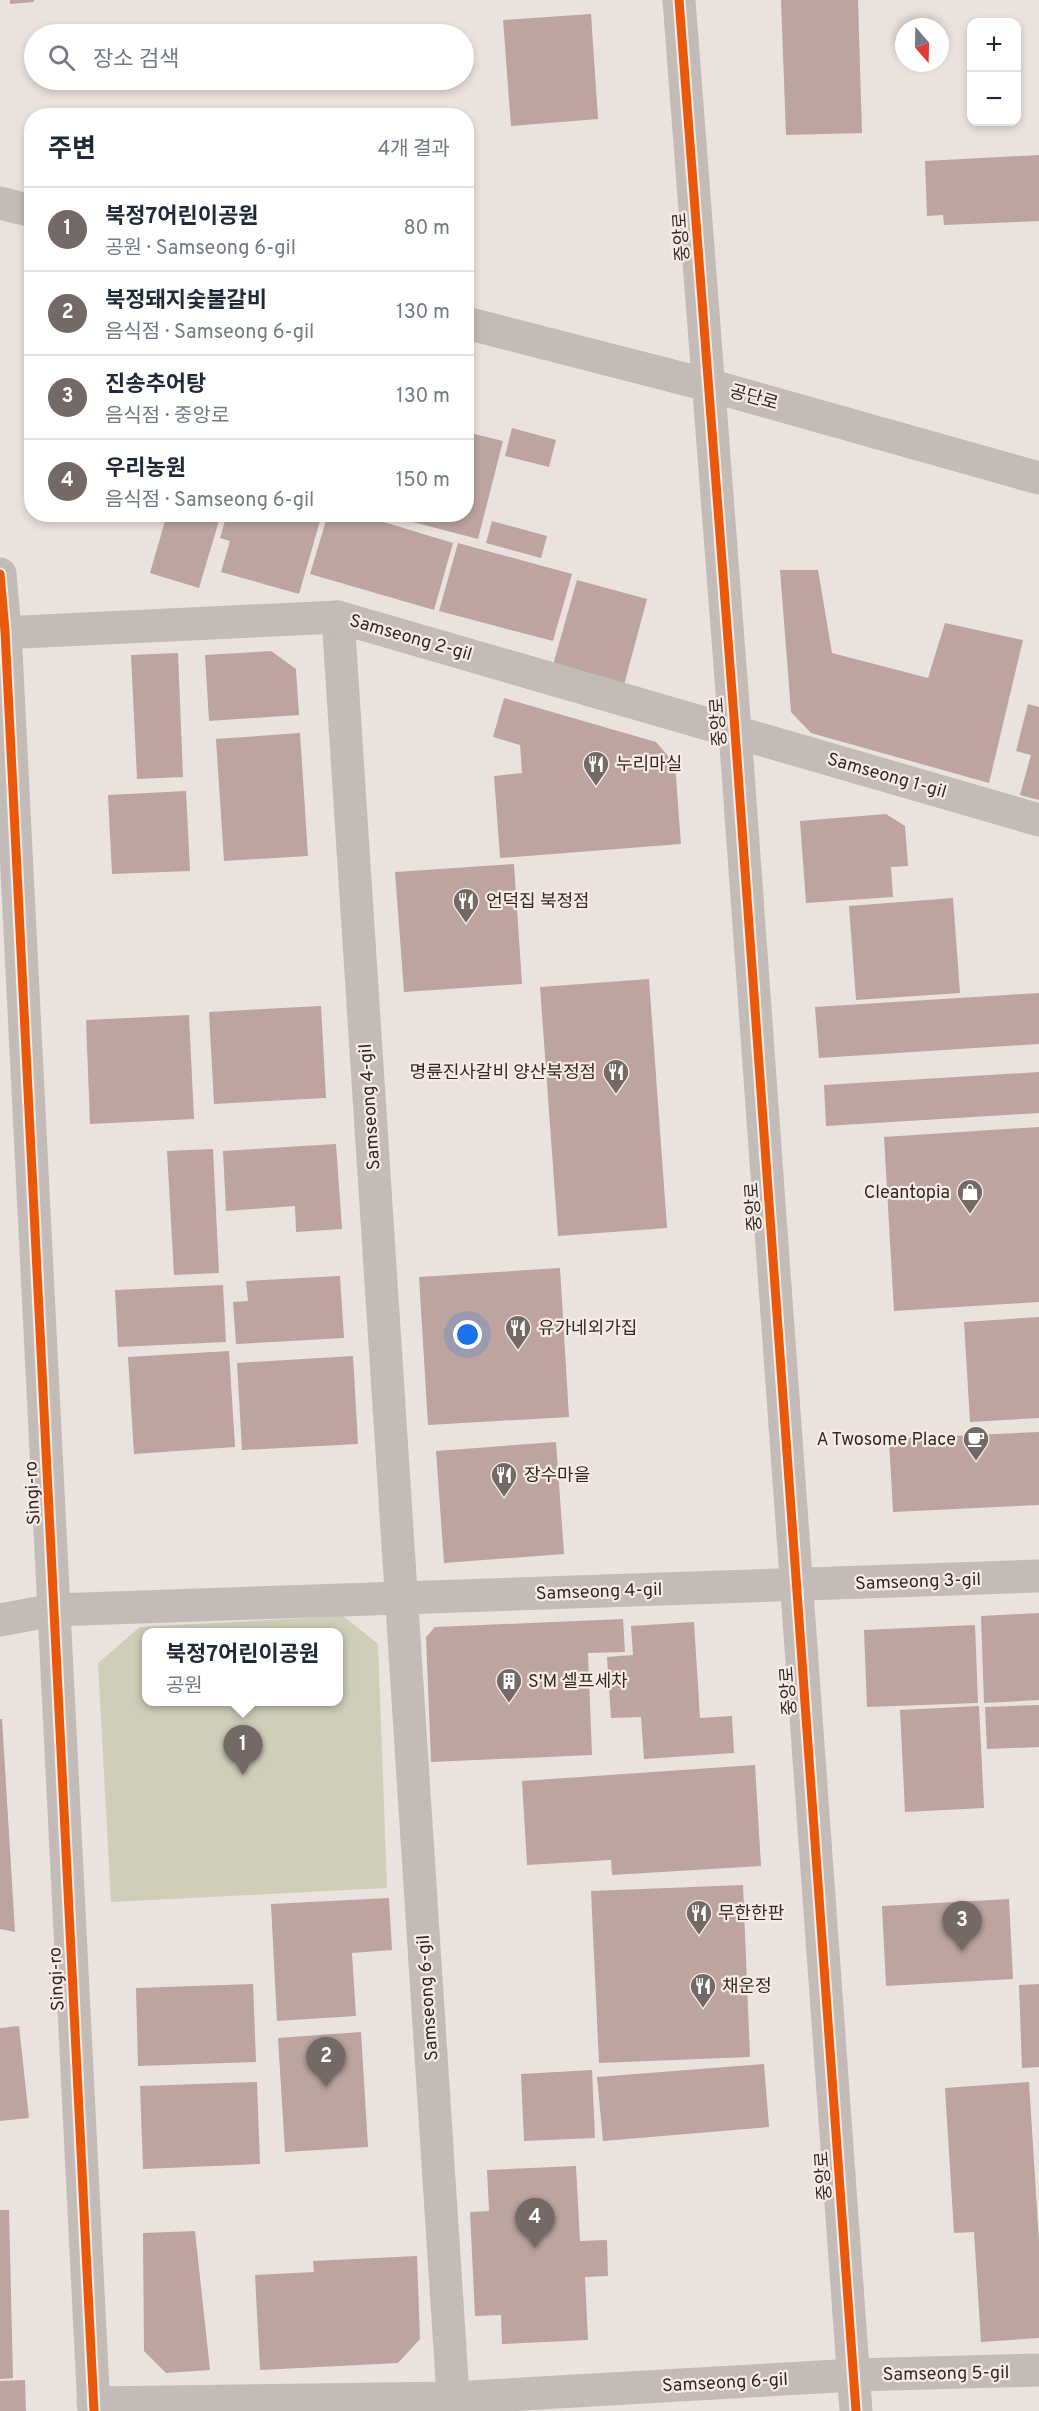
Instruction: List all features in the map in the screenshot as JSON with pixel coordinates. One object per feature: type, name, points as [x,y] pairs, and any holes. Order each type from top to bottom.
[{"type":"street","name":"중앙로","points":[[679,0],[735,731],[856,2411]]},
{"type":"street","points":[[0,203],[24,209]]},
{"type":"street","name":"공단로","points":[[474,325],[708,385],[1039,478]]},
{"type":"street","name":"Singi-ro","points":[[0,574],[94,2407]]},
{"type":"street","name":"Samseong 2-gil","points":[[2,632],[338,616],[735,731]]},
{"type":"street","name":"Samseong 4-gil","points":[[338,616],[400,1597]]},
{"type":"street","name":"Samseong 1-gil","points":[[735,731],[1039,820]]},
{"type":"street","name":"Samseong 3-gil","points":[[797,1585],[1039,1576]]},
{"type":"street","name":"Samseong 4-gil","points":[[0,1620],[54,1610],[797,1585]]},
{"type":"street","name":"Samseong 6-gil","points":[[400,1597],[454,2405]]},
{"type":"street","name":"Samseong 5-gil","points":[[854,2375],[1039,2370]]},
{"type":"street","name":"Samseong 6-gil","points":[[94,2407],[454,2405],[854,2375]]},
{"type":"green space","points":[[343,1616],[378,1644],[387,1888],[111,1902],[98,1663],[140,1627]]},
{"type":"building","points":[[10,0],[34,0],[34,2],[10,4]]},
{"type":"building","points":[[781,0],[858,0],[862,133],[786,135]]},
{"type":"building","points":[[591,14],[598,119],[511,126],[503,20]]},
{"type":"building","points":[[1039,155],[1039,221],[944,225],[943,215],[927,216],[925,161]]},
{"type":"building","points":[[512,428],[556,440],[549,467],[505,456]]},
{"type":"building","points":[[474,434],[503,441],[478,539],[413,522],[474,522]]},
{"type":"building","points":[[492,521],[547,536],[541,558],[486,543]]},
{"type":"building","points":[[165,522],[219,522],[199,588],[150,573]]},
{"type":"building","points":[[225,522],[320,522],[299,594],[221,572],[230,541],[220,538]]},
{"type":"building","points":[[326,522],[383,522],[453,543],[434,610],[310,574]]},
{"type":"building","points":[[458,543],[572,574],[553,641],[439,611]]},
{"type":"building","points":[[780,570],[818,570],[832,653],[928,678],[945,623],[1023,640],[989,783],[811,733],[791,712]]},
{"type":"building","points":[[577,580],[647,599],[624,685],[553,665]]},
{"type":"building","points":[[271,651],[296,669],[299,715],[209,721],[205,655]]},
{"type":"building","points":[[178,653],[183,777],[137,779],[131,655]]},
{"type":"building","points":[[504,698],[656,742],[675,764],[681,844],[500,858],[494,776],[522,773],[520,745],[493,737]]},
{"type":"building","points":[[1028,704],[1039,707],[1039,800],[1020,795],[1031,755],[1016,751]]},
{"type":"building","points":[[300,733],[308,856],[224,861],[216,739]]},
{"type":"building","points":[[186,791],[190,871],[112,874],[108,795]]},
{"type":"building","points":[[886,814],[905,826],[908,866],[891,867],[893,897],[806,903],[800,821]]},
{"type":"building","points":[[514,864],[522,984],[404,992],[395,872]]},
{"type":"building","points":[[953,898],[960,993],[856,1000],[849,906]]},
{"type":"building","points":[[649,979],[667,1228],[558,1236],[540,987]]},
{"type":"building","points":[[1039,993],[1039,1044],[819,1058],[815,1007]]},
{"type":"building","points":[[321,1006],[326,1098],[214,1104],[209,1012]]},
{"type":"building","points":[[189,1015],[194,1119],[90,1124],[86,1020]]},
{"type":"building","points":[[1039,1072],[1039,1113],[826,1126],[824,1085]]},
{"type":"building","points":[[1039,1127],[1039,1302],[894,1311],[884,1137]]},
{"type":"building","points":[[336,1144],[342,1229],[296,1232],[295,1206],[226,1211],[223,1151]]},
{"type":"building","points":[[213,1149],[219,1273],[174,1275],[167,1151]]},
{"type":"building","points":[[560,1268],[569,1417],[428,1425],[419,1277]]},
{"type":"building","points":[[340,1276],[344,1338],[236,1344],[233,1302],[248,1301],[246,1281]]},
{"type":"building","points":[[223,1285],[226,1342],[118,1347],[115,1290]]},
{"type":"building","points":[[1039,1317],[1039,1418],[970,1422],[964,1322]]},
{"type":"building","points":[[229,1351],[235,1447],[134,1454],[128,1357]]},
{"type":"building","points":[[353,1356],[358,1444],[242,1450],[237,1363]]},
{"type":"building","points":[[1039,1432],[1039,1505],[893,1512],[889,1439]]},
{"type":"building","points":[[556,1442],[564,1554],[444,1563],[436,1451]]},
{"type":"building","points":[[1039,1613],[1039,1700],[984,1703],[981,1616]]},
{"type":"building","name":"S'M 셀프세차","points":[[623,1619],[625,1652],[588,1653],[592,1755],[431,1762],[426,1637],[435,1627]]},
{"type":"building","points":[[694,1622],[700,1718],[732,1716],[734,1753],[644,1759],[641,1717],[611,1718],[607,1657],[633,1655],[631,1626]]},
{"type":"building","points":[[975,1625],[978,1703],[867,1707],[864,1630]]},
{"type":"building","points":[[1039,1705],[1039,1747],[987,1749],[985,1707]]},
{"type":"building","points":[[979,1706],[984,1808],[905,1812],[900,1710]]},
{"type":"building","points":[[0,1719],[2,1719],[15,1932],[0,1929]]},
{"type":"building","points":[[755,1765],[761,1866],[612,1875],[611,1860],[527,1865],[522,1781]]},
{"type":"building","points":[[743,1885],[750,2057],[599,2063],[591,1891]]},
{"type":"building","points":[[389,1898],[392,1950],[352,1953],[356,2016],[277,2021],[271,1904]]},
{"type":"building","points":[[1009,1899],[1013,1979],[886,1986],[882,1906]]},
{"type":"building","points":[[253,1984],[256,2062],[138,2066],[136,1988]]},
{"type":"building","points":[[1039,1984],[1039,2067],[1022,2068],[1019,1985]]},
{"type":"building","points":[[19,2026],[29,2118],[0,2121],[0,2028]]},
{"type":"building","points":[[361,2032],[368,2147],[285,2152],[278,2038]]},
{"type":"building","points":[[764,2064],[769,2127],[603,2141],[597,2077]]},
{"type":"building","points":[[592,2070],[595,2138],[524,2141],[521,2074]]},
{"type":"building","points":[[257,2082],[260,2164],[143,2169],[140,2086]]},
{"type":"building","points":[[1029,2082],[1039,2242],[1039,2338],[981,2342],[974,2232],[954,2233],[945,2088]]},
{"type":"building","points":[[576,2166],[580,2241],[607,2240],[608,2276],[585,2277],[588,2340],[502,2344],[501,2315],[475,2316],[470,2212],[489,2211],[487,2170]]},
{"type":"building","points":[[0,2210],[9,2210],[13,2378],[0,2379]]},
{"type":"building","points":[[195,2231],[210,2370],[166,2373],[144,2351],[143,2233]]},
{"type":"building","points":[[417,2256],[420,2339],[398,2363],[260,2370],[255,2275],[314,2272],[313,2261]]},
{"type":"building","points":[[25,2380],[26,2411],[0,2411],[0,2381]]},
{"type":"cycle path","points":[[679,0],[735,731],[856,2411]]},
{"type":"cycle path","points":[[0,574],[5,631],[94,2411]]},
{"type":"place","name":"누리마실","points":[[596,787]]},
{"type":"place","name":"언덕집 북정점","points":[[466,924]]},
{"type":"place","name":"명륜진사갈비 양산북정점","points":[[616,1095]]},
{"type":"place","name":"Cleantopia","points":[[970,1215]]},
{"type":"place","name":"유가네외가집","points":[[518,1351]]},
{"type":"place","name":"A Twosome Place","points":[[976,1462]]},
{"type":"place","name":"장수마을","points":[[504,1498]]},
{"type":"place","name":"S'M 셀프세차","points":[[509,1704]]},
{"type":"place","name":"북정7어린이공원","points":[[243,1775]]},
{"type":"place","name":"무한한판","points":[[699,1936]]},
{"type":"place","name":"진송추어탕","points":[[962,1951]]},
{"type":"place","name":"채운정","points":[[703,2009]]},
{"type":"place","name":"북정돼지숯불갈비","points":[[326,2087]]},
{"type":"place","name":"우리농원","points":[[535,2248]]}]
